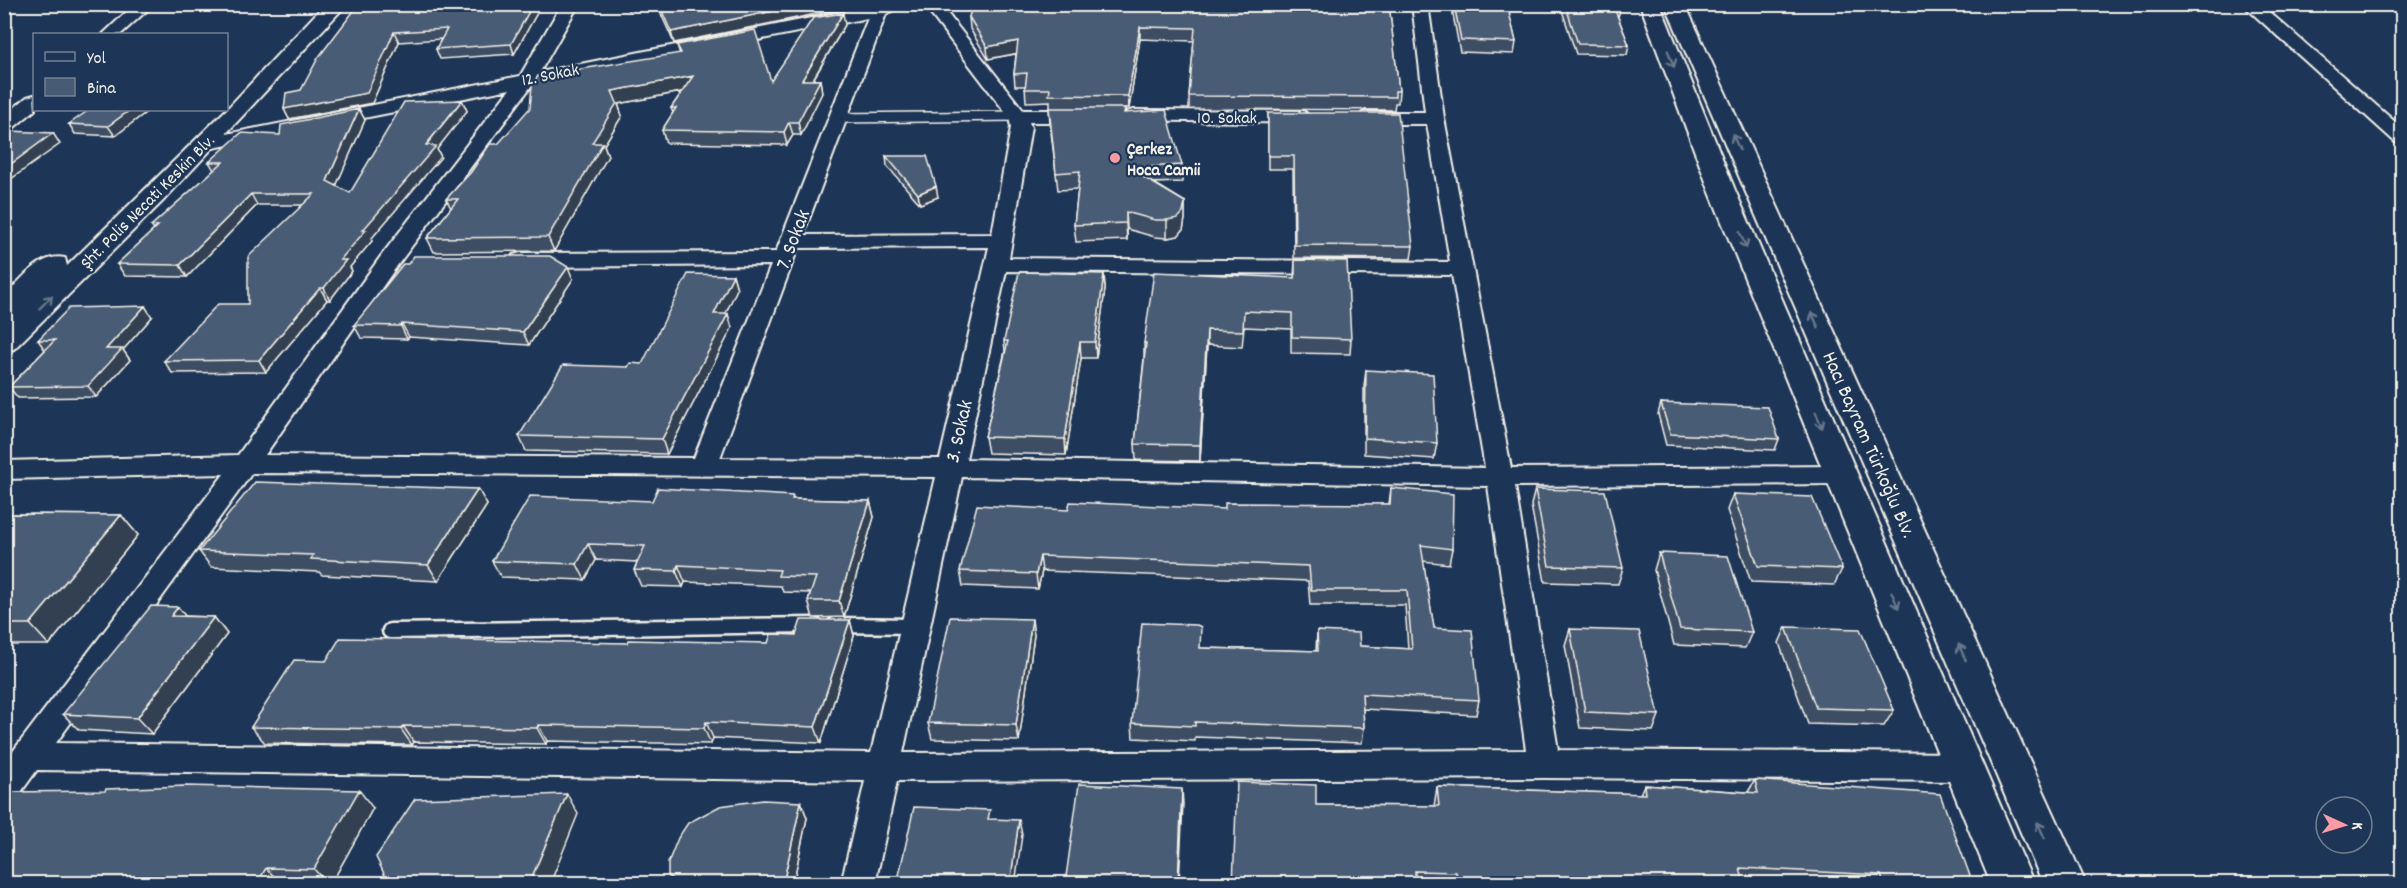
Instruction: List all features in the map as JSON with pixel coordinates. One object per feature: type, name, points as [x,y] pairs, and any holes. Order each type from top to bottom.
[{"type":"street","points":[[112,33],[146,4]]},
{"type":"street","points":[[228,97],[318,4]]},
{"type":"street","name":"Şht. Polis Necati Keskin Blv.","points":[[4,343],[203,144],[337,4]]},
{"type":"street","points":[[4,789],[245,464],[401,261],[527,79],[571,4]]},
{"type":"street","points":[[931,4],[1018,116]]},
{"type":"street","points":[[1420,4],[1435,118],[1460,269],[1500,477],[1544,764]]},
{"type":"street","name":"Hacı Bayram Türkoğlu Blv.","points":[[1650,4],[1722,190],[2013,884]]},
{"type":"street","name":"Hacı Bayram Türkoğlu Blv.","points":[[1675,4],[2065,884]]},
{"type":"street","points":[[2250,4],[2403,138]]},
{"type":"street","name":"12. Sokak","points":[[203,144],[889,8]]},
{"type":"street","name":"7. Sokak","points":[[704,466],[837,118],[889,8]]},
{"type":"street","points":[[4,126],[33,101]]},
{"type":"street","name":"Şht. Polis Necati Keskin Blv.","points":[[4,312],[215,111]]},
{"type":"street","name":"10. Sokak","points":[[1018,116],[1316,117]]},
{"type":"street","name":"3. Sokak","points":[[858,884],[999,252],[1021,128],[1018,116]]},
{"type":"street","points":[[1340,118],[1435,118]]},
{"type":"street","points":[[497,260],[788,250],[999,252],[1460,269]]},
{"type":"street","points":[[4,470],[245,464],[949,468],[1500,477],[1843,476]]},
{"type":"street","points":[[29,756],[884,767],[1544,764],[1965,767]]},
{"type":"lane","points":[[837,118],[1018,116]]},
{"type":"lane","points":[[390,631],[688,629],[782,625],[915,626]]},
{"type":"building","points":[[359,4],[423,4],[422,6],[533,4],[511,44],[436,49],[447,29],[394,32],[367,93],[284,109],[286,93],[301,90],[318,58]]},
{"type":"building","points":[[659,4],[808,4],[671,32]]},
{"type":"building","points":[[972,4],[1389,4],[1399,91],[1395,91],[1395,97],[1189,96],[1195,28],[1140,27],[1128,96],[1049,95],[1050,89],[1025,89],[1027,73],[1014,74],[1018,41],[987,47],[969,17]]},
{"type":"building","points":[[1454,4],[1507,4],[1516,42],[1461,40]]},
{"type":"building","points":[[1565,4],[1618,4],[1620,10],[1615,10],[1629,45],[1578,44]]},
{"type":"building","points":[[843,13],[802,80],[820,80],[798,122],[789,122],[784,132],[662,130],[676,108],[671,108],[693,76],[612,91],[617,103],[592,143],[603,143],[548,237],[427,238],[458,199],[446,199],[471,172],[490,144],[498,144],[530,108],[532,85],[538,76],[681,53],[677,45],[755,30],[771,81],[813,18]]},
{"type":"building","points":[[462,100],[426,145],[436,146],[363,230],[366,230],[340,260],[346,260],[324,288],[320,288],[259,360],[164,361],[218,304],[248,304],[248,257],[314,194],[251,194],[180,265],[117,264],[158,226],[151,226],[223,162],[209,162],[241,133],[280,135],[281,125],[359,109],[327,181],[350,193],[404,102]]},
{"type":"building","points":[[1049,108],[1125,108],[1124,113],[1166,110],[1182,165],[1128,168],[1185,202],[1183,213],[1178,218],[1155,220],[1126,212],[1126,223],[1074,225],[1080,171],[1056,173]]},
{"type":"building","points":[[88,111],[129,111],[108,126],[69,124]]},
{"type":"building","points":[[1268,113],[1398,113],[1413,246],[1295,245],[1294,156],[1268,156]]},
{"type":"building","points":[[9,131],[53,133],[4,169],[4,134]]},
{"type":"building","points":[[886,156],[927,156],[936,186],[918,194]]},
{"type":"building","points":[[414,256],[550,256],[568,267],[523,332],[402,324],[401,326],[354,325],[403,264],[408,264]]},
{"type":"building","points":[[1295,260],[1347,261],[1351,339],[1292,337],[1292,313],[1244,311],[1243,331],[1207,330],[1200,445],[1135,444],[1146,343],[1144,343],[1154,272],[1295,278]]},
{"type":"building","points":[[1019,272],[1104,274],[1095,342],[1080,342],[1065,439],[985,437],[1008,341],[1004,341]]},
{"type":"building","points":[[688,274],[733,275],[714,314],[728,314],[662,439],[519,436],[563,365],[628,367],[630,363],[642,364]]},
{"type":"building","points":[[145,306],[106,349],[122,349],[88,386],[9,387],[55,340],[38,340],[69,308]]},
{"type":"building","points":[[1366,370],[1433,374],[1437,443],[1365,438]]},
{"type":"building","points":[[1661,403],[1768,407],[1779,439],[1670,434]]},
{"type":"building","points":[[255,482],[478,489],[428,565],[311,559],[313,555],[199,551]]},
{"type":"building","points":[[658,488],[793,496],[792,499],[870,501],[839,601],[808,601],[816,577],[778,576],[780,570],[678,565],[676,571],[634,570],[645,546],[588,544],[577,564],[492,561],[530,496],[652,501]]},
{"type":"building","points":[[1391,488],[1453,494],[1452,549],[1421,545],[1434,628],[1472,630],[1479,700],[1362,694],[1364,728],[1195,722],[1195,726],[1132,723],[1142,623],[1197,625],[1201,627],[1200,648],[1318,651],[1317,631],[1359,633],[1360,646],[1412,649],[1407,590],[1311,590],[1309,566],[1040,556],[1036,574],[960,571],[977,505],[1068,510],[1070,502],[1225,509],[1225,503],[1390,504]]},
{"type":"building","points":[[1535,489],[1605,491],[1623,568],[1549,566]]},
{"type":"building","points":[[1733,494],[1812,497],[1842,569],[1758,566]]},
{"type":"building","points":[[4,514],[121,515],[30,624],[4,624]]},
{"type":"building","points":[[1659,553],[1728,556],[1752,632],[1680,629]]},
{"type":"building","points":[[151,606],[178,607],[171,616],[214,617],[137,718],[63,714]]},
{"type":"building","points":[[950,617],[1032,619],[1016,725],[928,723]]},
{"type":"building","points":[[801,620],[850,620],[815,727],[706,722],[704,728],[538,725],[537,728],[403,726],[401,729],[251,727],[294,660],[326,661],[340,638],[768,643],[771,634],[796,635]]},
{"type":"building","points":[[1786,627],[1860,629],[1894,710],[1816,708]]},
{"type":"building","points":[[1570,629],[1639,631],[1659,715],[1585,712]]},
{"type":"building","points":[[1755,780],[1940,794],[1973,884],[1884,884],[1881,875],[1740,868],[1744,884],[1458,884],[1456,872],[1415,871],[1415,884],[1233,884],[1237,782],[1316,785],[1316,805],[1439,806],[1437,787],[1645,794],[1644,785],[1758,793]]},
{"type":"building","points":[[1079,784],[1182,789],[1178,884],[1065,884]]},
{"type":"building","points":[[185,786],[359,790],[314,869],[266,868],[257,884],[4,884],[4,792],[105,791],[106,789]]},
{"type":"building","points":[[567,794],[529,884],[389,884],[376,857],[415,799]]},
{"type":"building","points":[[763,800],[801,802],[783,884],[676,884],[668,875],[668,863],[678,838],[688,823],[720,806]]},
{"type":"building","points":[[914,807],[990,810],[988,819],[1019,820],[1010,884],[897,884]]},
{"type":"place","name":"Çerkez Hoca Camii","points":[[1115,158]]}]
